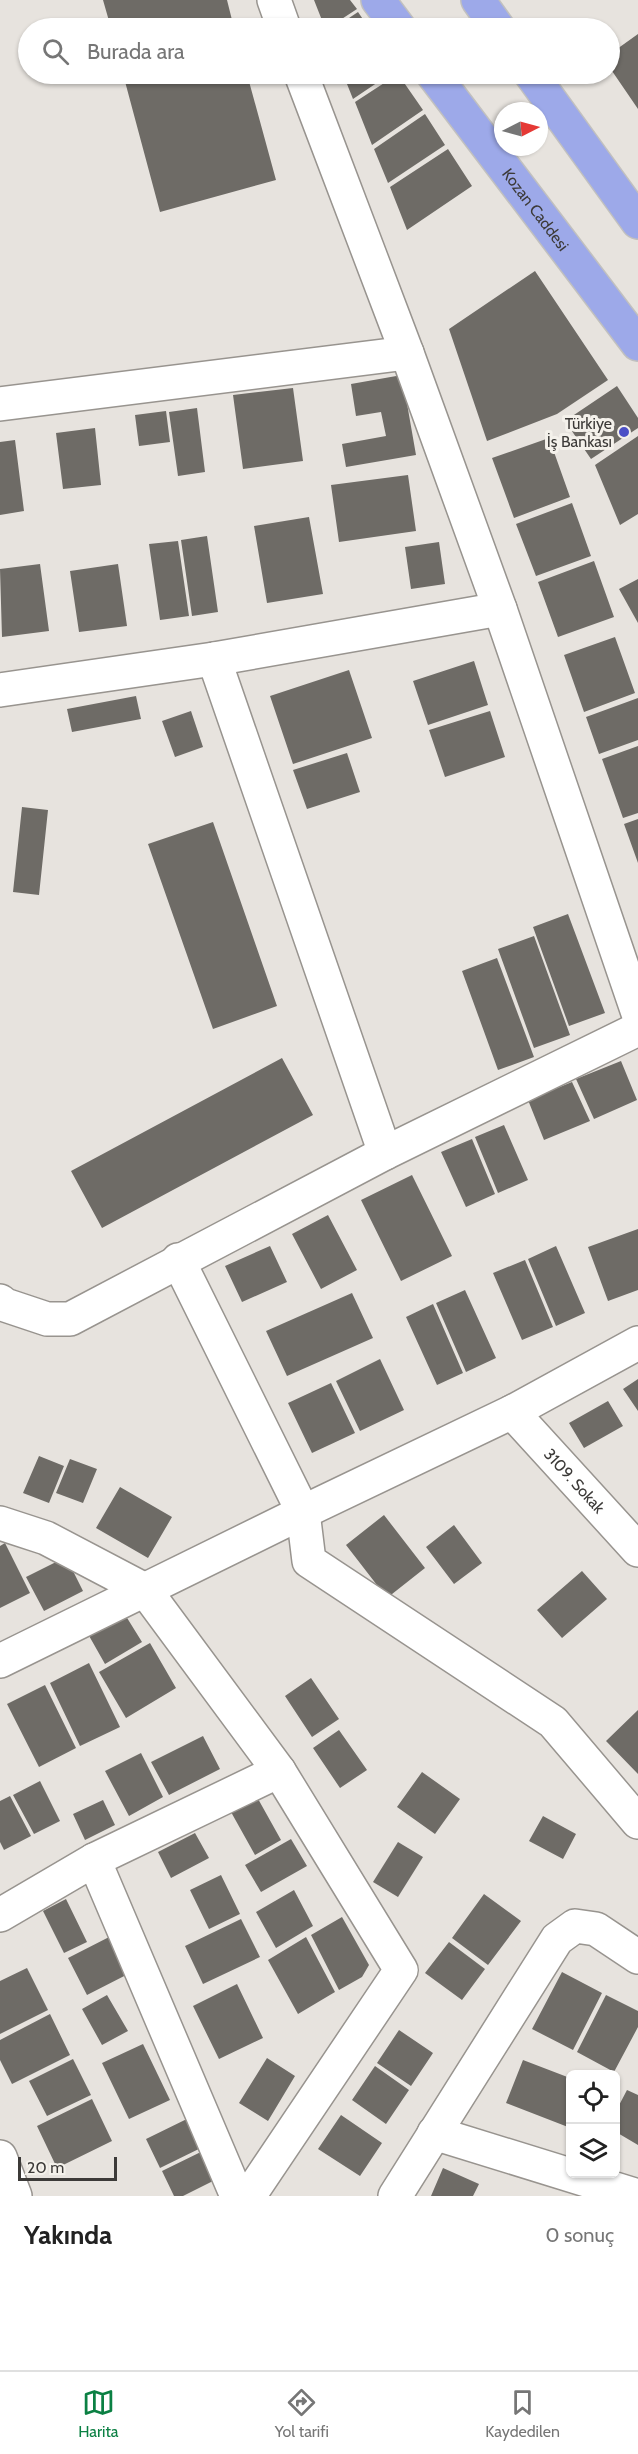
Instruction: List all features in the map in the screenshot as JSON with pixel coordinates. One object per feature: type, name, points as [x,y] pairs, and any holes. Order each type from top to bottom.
[{"type":"highway","points":[[378,0],[392,18]]},
{"type":"highway","points":[[478,0],[491,18]]},
{"type":"highway","name":"Kozan Caddesi","points":[[441,84],[638,344]]},
{"type":"highway","points":[[538,84],[638,222]]},
{"type":"street","points":[[274,0],[280,18]]},
{"type":"street","points":[[305,84],[407,353],[632,971],[638,1013]]},
{"type":"street","points":[[0,405],[407,353]]},
{"type":"street","points":[[0,690],[214,659],[500,609]]},
{"type":"street","points":[[214,659],[385,1153]]},
{"type":"street","points":[[0,1301],[5,1305],[47,1319],[70,1319],[178,1260],[385,1153],[638,1029]]},
{"type":"street","points":[[178,1260],[303,1512],[309,1561],[553,1722],[638,1822]]},
{"type":"street","points":[[0,1661],[512,1412],[638,1343]]},
{"type":"street","name":"3109. Sokak","points":[[512,1412],[638,1550]]},
{"type":"street","points":[[0,1523],[46,1538],[145,1590],[279,1771],[401,1970],[249,2196]]},
{"type":"street","points":[[0,1915],[94,1860],[279,1771]]},
{"type":"street","points":[[94,1860],[237,2196]]},
{"type":"street","points":[[395,2196],[557,1939],[575,1926],[596,1929],[638,1956]]},
{"type":"street","points":[[434,2133],[638,2196]]},
{"type":"street","points":[[0,2157],[15,2196]]},
{"type":"building","points":[[103,0],[227,0],[232,18],[108,18]]},
{"type":"building","points":[[314,0],[350,0],[357,9],[343,18],[321,18]]},
{"type":"building","points":[[358,12],[362,18],[349,18]]},
{"type":"building","points":[[638,34],[638,109],[620,83],[620,47]]},
{"type":"building","points":[[126,84],[250,84],[276,180],[160,212]]},
{"type":"building","points":[[347,84],[375,84],[353,99]]},
{"type":"building","points":[[383,84],[405,84],[423,110],[372,145],[355,102]]},
{"type":"building","points":[[425,114],[445,145],[388,183],[374,149]]},
{"type":"building","points":[[448,149],[472,186],[407,230],[390,187]]},
{"type":"building","points":[[535,271],[608,380],[557,414],[487,441],[449,329]]},
{"type":"building","points":[[402,375],[416,455],[346,467],[342,444],[386,436],[381,412],[356,416],[351,384]]},
{"type":"building","points":[[617,386],[638,418],[638,428],[591,459],[565,421]]},
{"type":"building","points":[[293,388],[303,461],[243,469],[233,395]]},
{"type":"building","points":[[197,408],[205,472],[178,476],[169,412]]},
{"type":"building","points":[[166,411],[170,442],[139,446],[135,415]]},
{"type":"building","points":[[95,428],[101,485],[63,489],[56,433]]},
{"type":"building","points":[[638,436],[638,514],[620,525],[595,465]]},
{"type":"building","points":[[549,438],[570,497],[514,518],[492,458]]},
{"type":"building","points":[[15,440],[24,511],[0,515],[0,442]]},
{"type":"building","points":[[408,475],[416,531],[339,542],[331,485]]},
{"type":"building","points":[[572,503],[591,556],[536,576],[516,524]]},
{"type":"building","points":[[309,517],[323,594],[267,603],[254,526]]},
{"type":"building","points":[[207,536],[218,612],[192,616],[181,540]]},
{"type":"building","points":[[178,541],[189,616],[160,620],[149,544]]},
{"type":"building","points":[[439,542],[445,584],[411,589],[405,547]]},
{"type":"building","points":[[594,561],[614,617],[558,637],[538,582]]},
{"type":"building","points":[[40,564],[49,631],[2,637],[0,569]]},
{"type":"building","points":[[118,564],[127,626],[79,632],[70,571]]},
{"type":"building","points":[[638,579],[638,623],[619,589]]},
{"type":"building","points":[[615,637],[635,693],[584,712],[564,655]]},
{"type":"building","points":[[474,661],[488,705],[428,725],[413,681]]},
{"type":"building","points":[[349,670],[372,738],[293,764],[270,696]]},
{"type":"building","points":[[136,696],[141,719],[72,732],[67,709]]},
{"type":"building","points":[[638,698],[638,740],[599,754],[586,717]]},
{"type":"building","points":[[191,711],[203,747],[175,757],[162,721]]},
{"type":"building","points":[[490,711],[505,757],[445,777],[429,730]]},
{"type":"building","points":[[638,746],[638,813],[623,818],[602,759]]},
{"type":"building","points":[[347,753],[360,792],[307,809],[293,770]]},
{"type":"building","points":[[22,807],[48,810],[39,895],[13,892]]},
{"type":"building","points":[[638,819],[638,863],[624,824]]},
{"type":"building","points":[[213,822],[277,1006],[213,1029],[148,844]]},
{"type":"building","points":[[568,914],[605,1013],[569,1026],[533,927]]},
{"type":"building","points":[[534,936],[570,1035],[534,1048],[498,949]]},
{"type":"building","points":[[497,958],[534,1057],[498,1070],[462,971]]},
{"type":"building","points":[[282,1058],[313,1115],[102,1228],[71,1171]]},
{"type":"building","points":[[621,1061],[637,1100],[594,1119],[576,1079]]},
{"type":"building","points":[[572,1082],[590,1121],[544,1140],[528,1100]]},
{"type":"building","points":[[504,1125],[528,1180],[498,1193],[475,1137]]},
{"type":"building","points":[[472,1139],[495,1194],[466,1207],[441,1152]]},
{"type":"building","points":[[412,1175],[452,1256],[401,1281],[361,1200]]},
{"type":"building","points":[[328,1215],[357,1270],[321,1289],[292,1234]]},
{"type":"building","points":[[638,1229],[638,1290],[608,1301],[588,1247]]},
{"type":"building","points":[[270,1246],[287,1282],[242,1302],[225,1266]]},
{"type":"building","points":[[556,1246],[585,1313],[556,1326],[528,1259]]},
{"type":"building","points":[[525,1260],[553,1327],[522,1340],[493,1273]]},
{"type":"building","points":[[465,1290],[496,1358],[466,1372],[436,1303]]},
{"type":"building","points":[[352,1293],[373,1338],[287,1376],[266,1331]]},
{"type":"building","points":[[433,1304],[463,1373],[437,1385],[406,1317]]},
{"type":"building","points":[[380,1359],[404,1410],[360,1431],[336,1381]]},
{"type":"building","points":[[638,1379],[638,1411],[623,1389]]},
{"type":"building","points":[[331,1383],[355,1433],[312,1453],[288,1403]]},
{"type":"building","points":[[608,1401],[623,1426],[584,1448],[569,1423]]},
{"type":"building","points":[[39,1456],[64,1466],[49,1503],[23,1493]]},
{"type":"building","points":[[70,1459],[97,1469],[83,1503],[56,1493]]},
{"type":"building","points":[[120,1487],[172,1517],[148,1558],[96,1528]]},
{"type":"building","points":[[384,1515],[425,1568],[387,1598],[346,1545]]},
{"type":"building","points":[[454,1525],[482,1563],[454,1584],[426,1547]]},
{"type":"building","points":[[5,1543],[30,1593],[0,1608],[0,1546]]},
{"type":"building","points":[[66,1557],[83,1591],[44,1611],[26,1577]]},
{"type":"building","points":[[582,1571],[607,1599],[562,1638],[537,1610]]},
{"type":"building","points":[[124,1613],[142,1642],[105,1664],[88,1634]]},
{"type":"building","points":[[150,1643],[176,1688],[126,1718],[99,1672]]},
{"type":"building","points":[[89,1663],[120,1727],[80,1746],[50,1683]]},
{"type":"building","points":[[311,1678],[339,1719],[312,1737],[285,1696]]},
{"type":"building","points":[[45,1685],[76,1748],[39,1767],[7,1704]]},
{"type":"building","points":[[638,1710],[638,1774],[606,1741]]},
{"type":"building","points":[[339,1730],[367,1770],[340,1788],[313,1748]]},
{"type":"building","points":[[203,1736],[220,1769],[169,1795],[151,1762]]},
{"type":"building","points":[[141,1753],[163,1797],[129,1816],[105,1771]]},
{"type":"building","points":[[422,1772],[460,1799],[435,1834],[397,1807]]},
{"type":"building","points":[[40,1781],[60,1821],[34,1834],[13,1795]]},
{"type":"building","points":[[10,1796],[31,1836],[4,1850],[0,1842],[0,1801]]},
{"type":"building","points":[[257,1797],[281,1840],[255,1855],[231,1812]]},
{"type":"building","points":[[103,1800],[115,1825],[85,1840],[73,1814]]},
{"type":"building","points":[[543,1816],[576,1834],[563,1859],[529,1841]]},
{"type":"building","points":[[195,1833],[209,1858],[171,1878],[158,1852]]},
{"type":"building","points":[[291,1839],[307,1866],[261,1892],[245,1865]]},
{"type":"building","points":[[398,1842],[423,1857],[398,1897],[373,1882]]},
{"type":"building","points":[[221,1875],[240,1914],[209,1929],[190,1890]]},
{"type":"building","points":[[294,1890],[313,1926],[276,1948],[256,1912]]},
{"type":"building","points":[[484,1894],[521,1921],[488,1965],[452,1938]]},
{"type":"building","points":[[66,1899],[87,1942],[64,1953],[43,1911]]},
{"type":"building","points":[[342,1917],[369,1965],[362,1977],[339,1990],[311,1935]]},
{"type":"building","points":[[241,1919],[260,1957],[203,1984],[185,1946]]},
{"type":"building","points":[[115,1934],[134,1971],[87,1995],[68,1958]]},
{"type":"building","points":[[306,1937],[335,1992],[298,2014],[268,1960]]},
{"type":"building","points":[[449,1942],[485,1969],[462,2000],[425,1973]]},
{"type":"building","points":[[27,1968],[48,2010],[0,2034],[0,1981]]},
{"type":"building","points":[[562,1972],[602,1993],[573,2050],[532,2029]]},
{"type":"building","points":[[237,1984],[263,2038],[219,2059],[193,2006]]},
{"type":"building","points":[[107,1995],[128,2031],[102,2045],[82,2009]]},
{"type":"building","points":[[606,1995],[638,2011],[638,2027],[615,2070],[610,2070],[577,2052]]},
{"type":"building","points":[[50,2014],[70,2055],[12,2084],[0,2060],[0,2040]]},
{"type":"building","points":[[399,2030],[433,2053],[411,2086],[377,2063]]},
{"type":"building","points":[[143,2044],[170,2100],[129,2119],[102,2063]]},
{"type":"building","points":[[267,2058],[295,2076],[268,2121],[239,2103]]},
{"type":"building","points":[[73,2059],[91,2095],[47,2116],[29,2081]]},
{"type":"building","points":[[523,2060],[566,2076],[566,2126],[506,2103]]},
{"type":"building","points":[[375,2066],[409,2090],[386,2124],[352,2100]]},
{"type":"building","points":[[627,2090],[638,2095],[638,2145],[620,2134],[620,2103]]},
{"type":"building","points":[[92,2099],[112,2141],[57,2168],[37,2126]]},
{"type":"building","points":[[195,2115],[209,2144],[160,2168],[146,2139]]},
{"type":"building","points":[[341,2115],[382,2143],[360,2176],[318,2149]]},
{"type":"building","points":[[211,2147],[225,2175],[183,2196],[174,2196],[162,2171]]},
{"type":"building","points":[[443,2168],[479,2184],[473,2196],[431,2196]]},
{"type":"place","name":"Türkiye İş Bankası","points":[[624,432]]}]
